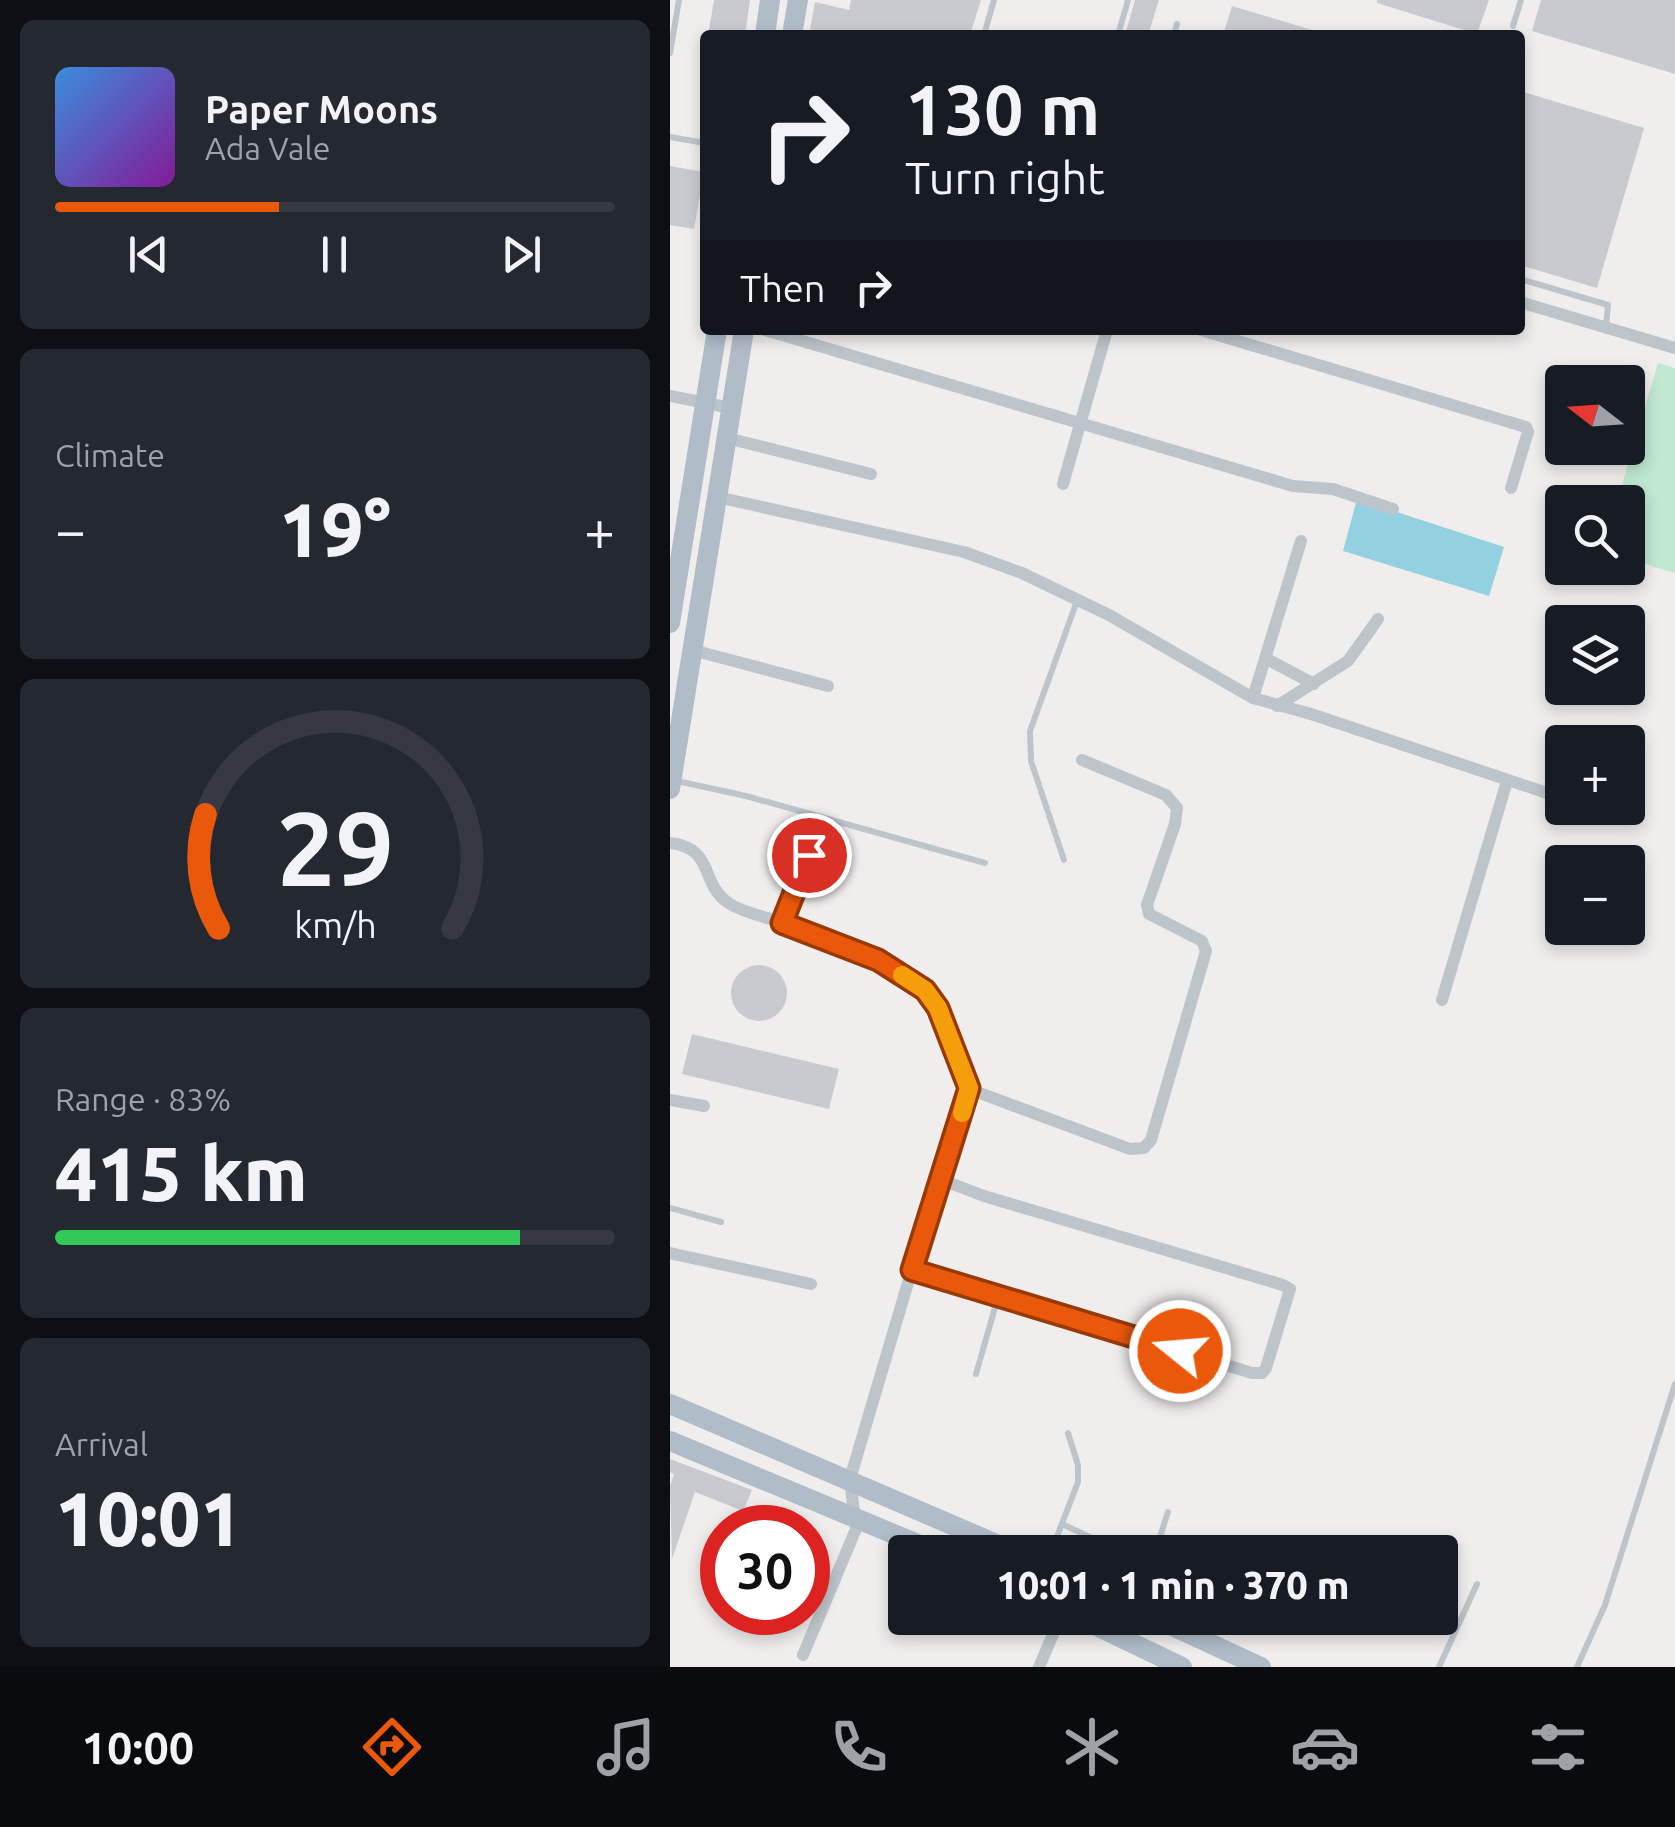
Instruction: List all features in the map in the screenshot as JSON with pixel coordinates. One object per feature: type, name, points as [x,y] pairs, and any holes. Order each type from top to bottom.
[{"type":"main road","points":[[765,30],[770,0]]},
{"type":"main road","points":[[793,30],[798,0]]},
{"type":"main road","points":[[670,623],[674,569],[716,335]]},
{"type":"main road","points":[[671,784],[743,335]]},
{"type":"main road","points":[[670,1404],[977,1535]]},
{"type":"main road","points":[[670,1440],[899,1535]]},
{"type":"main road","points":[[1115,1635],[1182,1667]]},
{"type":"main road","points":[[1192,1635],[1261,1667]]},
{"type":"street","points":[[1525,303],[1675,348]]},
{"type":"street","points":[[781,335],[1294,486],[1333,489],[1393,509]]},
{"type":"street","points":[[1063,484],[1107,335]]},
{"type":"street","points":[[1218,335],[1526,427],[1528,432],[1512,488]]},
{"type":"street","points":[[670,396],[731,408]]},
{"type":"street","points":[[726,438],[872,474]]},
{"type":"street","points":[[717,497],[964,552],[1078,600],[1254,698],[1545,792]]},
{"type":"street","points":[[1254,698],[1301,541]]},
{"type":"street","points":[[1276,706],[1348,660],[1378,620]]},
{"type":"street","points":[[692,650],[828,686]]},
{"type":"street","points":[[1265,658],[1314,684]]},
{"type":"street","points":[[969,1088],[1130,1149],[1144,1148],[1151,1140],[1206,951],[1202,940],[1149,914],[1147,905],[1175,824],[1176,808],[1166,795],[1082,760]]},
{"type":"street","points":[[1442,1000],[1507,781]]},
{"type":"street","points":[[670,843],[688,845],[696,852],[722,898],[734,906],[878,960],[925,990],[938,1008],[969,1088],[850,1479],[856,1529],[830,1580]]},
{"type":"street","points":[[782,923],[809,855]]},
{"type":"street","points":[[670,1100],[704,1106]]},
{"type":"street","points":[[912,1270],[1252,1373],[1262,1373],[1266,1368],[1290,1290],[942,1180]]},
{"type":"street","points":[[670,1253],[810,1284]]},
{"type":"street","points":[[804,1655],[808,1635]]},
{"type":"street","points":[[1039,1667],[1053,1635]]},
{"type":"lane","points":[[670,53],[679,0]]},
{"type":"lane","points":[[985,30],[994,0]]},
{"type":"lane","points":[[1119,30],[1128,0]]},
{"type":"lane","points":[[1513,26],[1522,0]]},
{"type":"lane","points":[[1175,30],[1177,24]]},
{"type":"lane","points":[[670,137],[700,142]]},
{"type":"lane","points":[[1525,280],[1608,305],[1606,327]]},
{"type":"lane","points":[[1064,860],[1028,745],[1078,600]]},
{"type":"lane","points":[[671,784],[746,796],[985,863]]},
{"type":"lane","points":[[670,1208],[721,1222]]},
{"type":"lane","points":[[976,1374],[998,1297]]},
{"type":"lane","points":[[1577,1667],[1605,1605],[1675,1384]]},
{"type":"lane","points":[[1058,1535],[1078,1482],[1078,1465],[1068,1433]]},
{"type":"lane","points":[[1161,1535],[1168,1512]]},
{"type":"lane","points":[[1062,1524],[1085,1535]]},
{"type":"lane","points":[[1440,1667],[1477,1584]]},
{"type":"green space","points":[[1658,363],[1675,368],[1675,573],[1645,564],[1645,485],[1622,485],[1628,465],[1645,465],[1645,407]]},
{"type":"water","points":[[1357,499],[1504,547],[1489,596],[1343,551]]},
{"type":"building","points":[[714,0],[750,0],[746,30],[709,30]]},
{"type":"building","points":[[851,0],[981,0],[972,30],[810,30],[815,2],[849,10]]},
{"type":"building","points":[[1135,0],[1159,0],[1150,30],[1126,30]]},
{"type":"building","points":[[1489,0],[1478,30],[1464,30],[1377,3]]},
{"type":"building","points":[[1541,0],[1675,0],[1675,74],[1532,31]]},
{"type":"building","points":[[1232,6],[1312,30],[1225,30]]},
{"type":"building","points":[[1525,92],[1644,128],[1597,288],[1525,266]]},
{"type":"building","points":[[670,166],[700,171],[694,229],[670,225]]},
{"type":"building","points":[[759,965],[778,974],[787,993],[778,1012],[759,1021],[740,1012],[731,993],[740,974]]},
{"type":"building","points":[[692,1034],[839,1069],[829,1109],[682,1074]]},
{"type":"building","points":[[670,1459],[752,1490],[746,1505],[728,1505],[695,1492],[672,1559],[670,1486],[674,1474],[670,1472]]},
{"type":"slow traffic","points":[[902,975],[925,990],[938,1008],[969,1088],[962,1113]]},
{"type":"route","points":[[809,855],[782,923],[878,960],[925,990],[938,1008],[969,1088],[912,1270],[1180,1351]]}]
